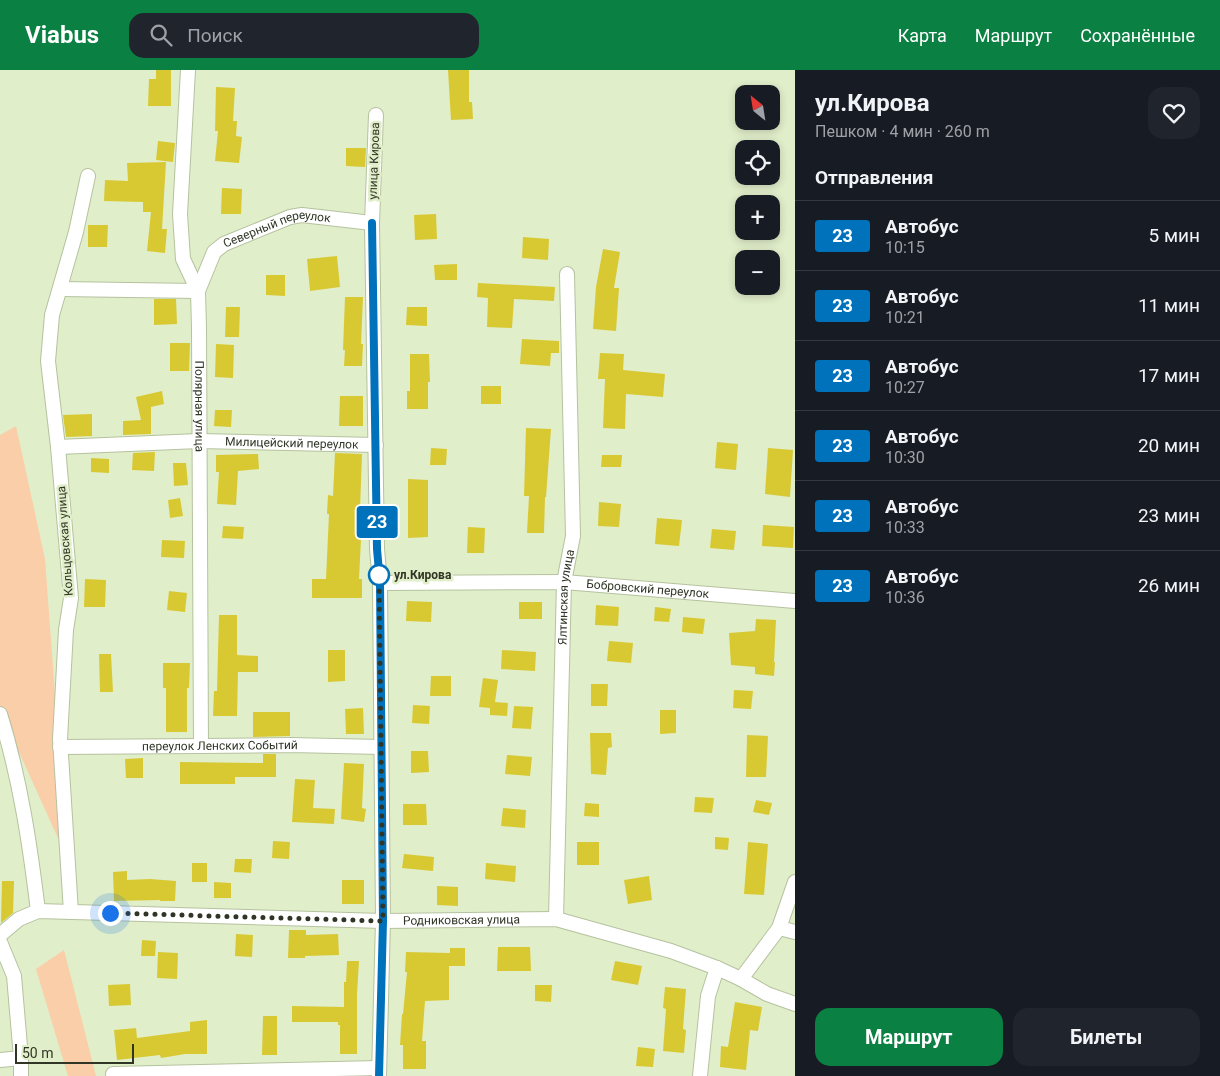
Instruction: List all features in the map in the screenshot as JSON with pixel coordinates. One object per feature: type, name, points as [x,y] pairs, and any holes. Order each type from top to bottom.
[{"type":"street","name":"Полярная улица","points":[[188,70],[180,214],[183,259],[198,291],[201,746]]},
{"type":"street","name":"улица Кирова","points":[[376,115],[372,223],[377,549],[380,583],[383,921],[379,1072]]},
{"type":"street","name":"Кольцовская улица","points":[[71,912],[60,739],[66,630],[71,598],[58,447],[48,361],[52,315],[76,232],[88,176]]},
{"type":"street","name":"Северный переулок","points":[[198,291],[214,252],[224,244],[290,217],[302,215],[372,223]]},
{"type":"street","name":"Ялтинская улица","points":[[556,920],[564,582],[573,536],[567,274]]},
{"type":"street","points":[[60,289],[198,291]]},
{"type":"street","name":"Милицейский переулок","points":[[58,447],[199,441],[376,445]]},
{"type":"street","name":"Бобровский переулок","points":[[380,583],[564,582],[795,600]]},
{"type":"street","points":[[0,714],[4,740],[32,859],[38,911]]},
{"type":"street","name":"переулок Ленских Событий","points":[[60,747],[291,745],[381,747]]},
{"type":"street","points":[[741,979],[779,928],[795,882]]},
{"type":"street","name":"Родниковская улица","points":[[0,935],[19,919],[38,911],[383,921],[556,920],[671,951],[717,968],[767,994],[795,1004]]},
{"type":"street","points":[[779,928],[795,932]]},
{"type":"street","points":[[0,942],[14,976],[21,1076]]},
{"type":"street","points":[[700,1076],[708,996],[717,968]]},
{"type":"street","points":[[0,1060],[21,1058]]},
{"type":"street","points":[[113,1074],[379,1072]]},
{"type":"shaded area","points":[[16,426],[45,559],[67,858],[0,710],[0,435]]},
{"type":"shaded area","points":[[64,950],[96,1076],[68,1076],[36,969]]},
{"type":"building","points":[[156,70],[171,70],[171,106],[148,106],[149,79],[156,79]]},
{"type":"building","points":[[448,70],[469,70],[469,102],[472,102],[473,119],[451,120]]},
{"type":"building","points":[[216,87],[235,88],[233,121],[237,121],[236,136],[242,137],[239,163],[215,161],[218,131],[215,131]]},
{"type":"building","points":[[158,141],[175,143],[173,162],[156,160]]},
{"type":"building","points":[[346,148],[366,148],[365,167],[346,166]]},
{"type":"building","points":[[166,162],[162,229],[167,229],[165,253],[147,251],[151,212],[143,212],[143,202],[104,201],[105,180],[128,181],[127,163]]},
{"type":"building","points":[[222,188],[242,189],[241,214],[221,214]]},
{"type":"building","points":[[436,214],[437,239],[415,240],[414,215]]},
{"type":"building","points":[[88,225],[108,225],[107,247],[88,247]]},
{"type":"building","points":[[523,237],[549,239],[548,260],[522,258]]},
{"type":"building","points":[[603,249],[620,252],[614,288],[619,288],[616,331],[593,329],[596,287]]},
{"type":"building","points":[[337,256],[340,287],[310,291],[307,259]]},
{"type":"building","points":[[457,264],[457,280],[435,280],[434,265]]},
{"type":"building","points":[[266,275],[285,275],[285,296],[266,295]]},
{"type":"building","points":[[478,283],[555,287],[554,301],[514,299],[512,328],[487,327],[488,298],[477,297]]},
{"type":"building","points":[[345,297],[363,297],[362,366],[344,366]]},
{"type":"building","points":[[154,299],[176,299],[177,324],[154,325]]},
{"type":"building","points":[[226,307],[240,307],[239,337],[225,337]]},
{"type":"building","points":[[407,307],[427,307],[427,326],[406,325]]},
{"type":"building","points":[[522,339],[559,341],[559,353],[551,353],[550,366],[520,364]]},
{"type":"building","points":[[170,343],[190,343],[189,371],[170,371]]},
{"type":"building","points":[[216,344],[234,345],[233,378],[215,377]]},
{"type":"building","points":[[600,353],[624,354],[623,370],[665,374],[663,397],[626,394],[625,429],[603,428],[605,379],[598,379]]},
{"type":"building","points":[[410,354],[429,354],[430,382],[428,382],[428,409],[407,409],[407,391],[410,391]]},
{"type":"building","points":[[481,386],[501,386],[501,404],[481,404]]},
{"type":"building","points":[[162,391],[164,404],[151,407],[151,434],[123,435],[123,421],[141,420],[136,397]]},
{"type":"building","points":[[340,396],[363,396],[363,426],[339,426]]},
{"type":"building","points":[[215,410],[232,410],[231,427],[214,426]]},
{"type":"building","points":[[92,414],[92,436],[66,437],[63,415]]},
{"type":"building","points":[[526,428],[551,429],[544,533],[527,533],[529,496],[524,496]]},
{"type":"building","points":[[717,442],[738,444],[736,470],[715,468]]},
{"type":"building","points":[[431,448],[447,449],[446,465],[430,465]]},
{"type":"building","points":[[768,448],[793,450],[790,497],[765,494]]},
{"type":"building","points":[[155,452],[154,471],[132,470],[133,453]]},
{"type":"building","points":[[335,453],[362,454],[359,579],[362,579],[362,598],[312,598],[312,579],[326,579],[328,495],[333,496]]},
{"type":"building","points":[[258,454],[259,469],[238,471],[236,505],[217,504],[219,472],[216,472],[216,455]]},
{"type":"building","points":[[602,455],[622,455],[621,467],[601,467]]},
{"type":"building","points":[[91,458],[109,459],[109,473],[91,472]]},
{"type":"building","points":[[173,463],[186,463],[188,485],[174,486]]},
{"type":"building","points":[[408,479],[428,480],[428,537],[408,538]]},
{"type":"building","points":[[180,498],[183,516],[170,518],[168,500]]},
{"type":"building","points":[[599,502],[621,504],[619,527],[598,526]]},
{"type":"building","points":[[657,518],[682,520],[679,546],[655,544]]},
{"type":"building","points":[[763,525],[794,527],[793,548],[762,546]]},
{"type":"building","points":[[223,526],[244,527],[243,539],[222,538]]},
{"type":"building","points":[[468,527],[485,528],[484,553],[467,553]]},
{"type":"building","points":[[712,529],[736,531],[734,550],[710,548]]},
{"type":"building","points":[[162,540],[185,541],[184,558],[161,557]]},
{"type":"building","points":[[85,579],[106,580],[105,607],[84,607]]},
{"type":"building","points":[[169,591],[187,593],[185,612],[167,610]]},
{"type":"building","points":[[407,601],[432,602],[431,622],[406,621]]},
{"type":"building","points":[[519,602],[542,602],[542,619],[519,619]]},
{"type":"building","points":[[596,605],[619,607],[618,626],[595,625]]},
{"type":"building","points":[[655,607],[671,609],[669,622],[654,621]]},
{"type":"building","points":[[219,615],[237,615],[237,655],[258,656],[258,672],[238,672],[237,716],[213,716],[214,691],[217,691]]},
{"type":"building","points":[[683,617],[705,619],[703,634],[682,632]]},
{"type":"building","points":[[756,619],[776,620],[774,676],[755,674],[755,667],[731,665],[729,633],[755,631]]},
{"type":"building","points":[[609,641],[633,643],[631,663],[607,661]]},
{"type":"building","points":[[328,650],[345,650],[345,681],[328,682]]},
{"type":"building","points":[[502,650],[536,652],[535,671],[501,669]]},
{"type":"building","points":[[99,654],[111,654],[113,692],[100,692]]},
{"type":"building","points":[[163,663],[190,663],[189,688],[187,688],[187,732],[166,732],[166,688],[163,688]]},
{"type":"building","points":[[431,676],[451,676],[451,696],[430,696]]},
{"type":"building","points":[[483,678],[498,680],[495,702],[508,703],[507,716],[490,715],[490,708],[479,707]]},
{"type":"building","points":[[591,684],[608,684],[607,706],[591,706]]},
{"type":"building","points":[[734,690],[753,691],[751,709],[733,708]]},
{"type":"building","points":[[413,705],[430,706],[429,724],[412,723]]},
{"type":"building","points":[[514,706],[533,707],[531,729],[512,728]]},
{"type":"building","points":[[363,708],[364,734],[346,734],[345,709]]},
{"type":"building","points":[[660,710],[676,710],[676,733],[660,734]]},
{"type":"building","points":[[253,712],[290,712],[290,736],[253,737]]},
{"type":"building","points":[[590,733],[611,733],[612,747],[608,748],[606,775],[591,774]]},
{"type":"building","points":[[747,735],[768,736],[766,777],[746,777]]},
{"type":"building","points":[[411,751],[428,751],[429,772],[411,773]]},
{"type":"building","points":[[263,754],[276,754],[276,777],[235,777],[235,784],[180,784],[180,762],[263,763]]},
{"type":"building","points":[[507,755],[532,757],[530,776],[505,774]]},
{"type":"building","points":[[143,758],[143,778],[126,778],[125,759]]},
{"type":"building","points":[[344,763],[364,764],[362,808],[366,809],[364,822],[341,819]]},
{"type":"building","points":[[295,779],[315,780],[313,808],[335,809],[334,824],[292,822]]},
{"type":"building","points":[[695,797],[714,798],[712,813],[694,812]]},
{"type":"building","points":[[756,800],[772,803],[769,815],[753,812]]},
{"type":"building","points":[[585,803],[599,804],[599,817],[584,816]]},
{"type":"building","points":[[403,804],[426,804],[427,825],[403,825]]},
{"type":"building","points":[[503,808],[526,810],[525,828],[501,826]]},
{"type":"building","points":[[715,837],[729,838],[728,850],[715,849]]},
{"type":"building","points":[[273,841],[290,842],[289,859],[272,858]]},
{"type":"building","points":[[577,842],[599,842],[599,865],[577,865]]},
{"type":"building","points":[[748,842],[768,844],[764,895],[744,894]]},
{"type":"building","points":[[404,854],[434,857],[433,871],[402,868]]},
{"type":"building","points":[[235,859],[252,859],[251,873],[234,872]]},
{"type":"building","points":[[192,863],[207,863],[207,882],[192,882]]},
{"type":"building","points":[[486,863],[516,866],[515,882],[485,879]]},
{"type":"building","points":[[127,871],[127,880],[176,881],[175,901],[114,901],[113,872]]},
{"type":"building","points":[[649,876],[652,900],[628,904],[624,880]]},
{"type":"building","points":[[342,880],[364,880],[364,904],[342,904]]},
{"type":"building","points":[[2,881],[14,881],[13,913],[1,923]]},
{"type":"building","points":[[214,882],[231,883],[231,898],[214,898]]},
{"type":"building","points":[[437,886],[458,887],[458,906],[437,905]]},
{"type":"building","points":[[289,930],[306,930],[306,935],[338,934],[339,955],[288,958]]},
{"type":"building","points":[[236,934],[253,935],[252,957],[235,956]]},
{"type":"building","points":[[142,940],[156,941],[155,956],[141,956]]},
{"type":"building","points":[[498,947],[530,947],[531,971],[497,971]]},
{"type":"building","points":[[450,948],[465,948],[465,966],[449,966],[449,1000],[425,1001],[422,1041],[426,1041],[426,1069],[403,1069],[403,1045],[400,1045],[407,972],[405,972],[406,952],[450,953]]},
{"type":"building","points":[[158,952],[178,953],[177,979],[157,978]]},
{"type":"building","points":[[347,961],[359,961],[357,1054],[340,1054],[340,1025],[338,1025],[338,1022],[292,1022],[292,1006],[344,1007],[344,982],[346,982]]},
{"type":"building","points":[[615,961],[642,966],[638,985],[611,980]]},
{"type":"building","points":[[130,984],[131,1005],[109,1006],[108,985]]},
{"type":"building","points":[[535,985],[552,985],[551,1002],[535,1001]]},
{"type":"building","points":[[665,987],[686,989],[683,1029],[686,1030],[684,1053],[663,1051],[666,1009],[663,1008]]},
{"type":"building","points":[[735,1002],[762,1007],[758,1031],[750,1030],[746,1070],[720,1067],[721,1046],[728,1047]]},
{"type":"building","points":[[263,1016],[277,1016],[277,1055],[262,1055]]},
{"type":"building","points":[[207,1020],[207,1054],[185,1054],[161,1058],[160,1055],[117,1060],[114,1030],[136,1028],[137,1038],[190,1031],[190,1022]]},
{"type":"building","points":[[638,1047],[655,1049],[653,1067],[636,1066]]},
{"type":"bus line","name":"23","points":[[372,223],[377,549],[380,583],[383,921],[379,1076]]},
{"type":"place","name":"ул.Кирова","points":[[379,575]]},
{"type":"route","points":[[110,913],[383,921],[379,575]]}]
